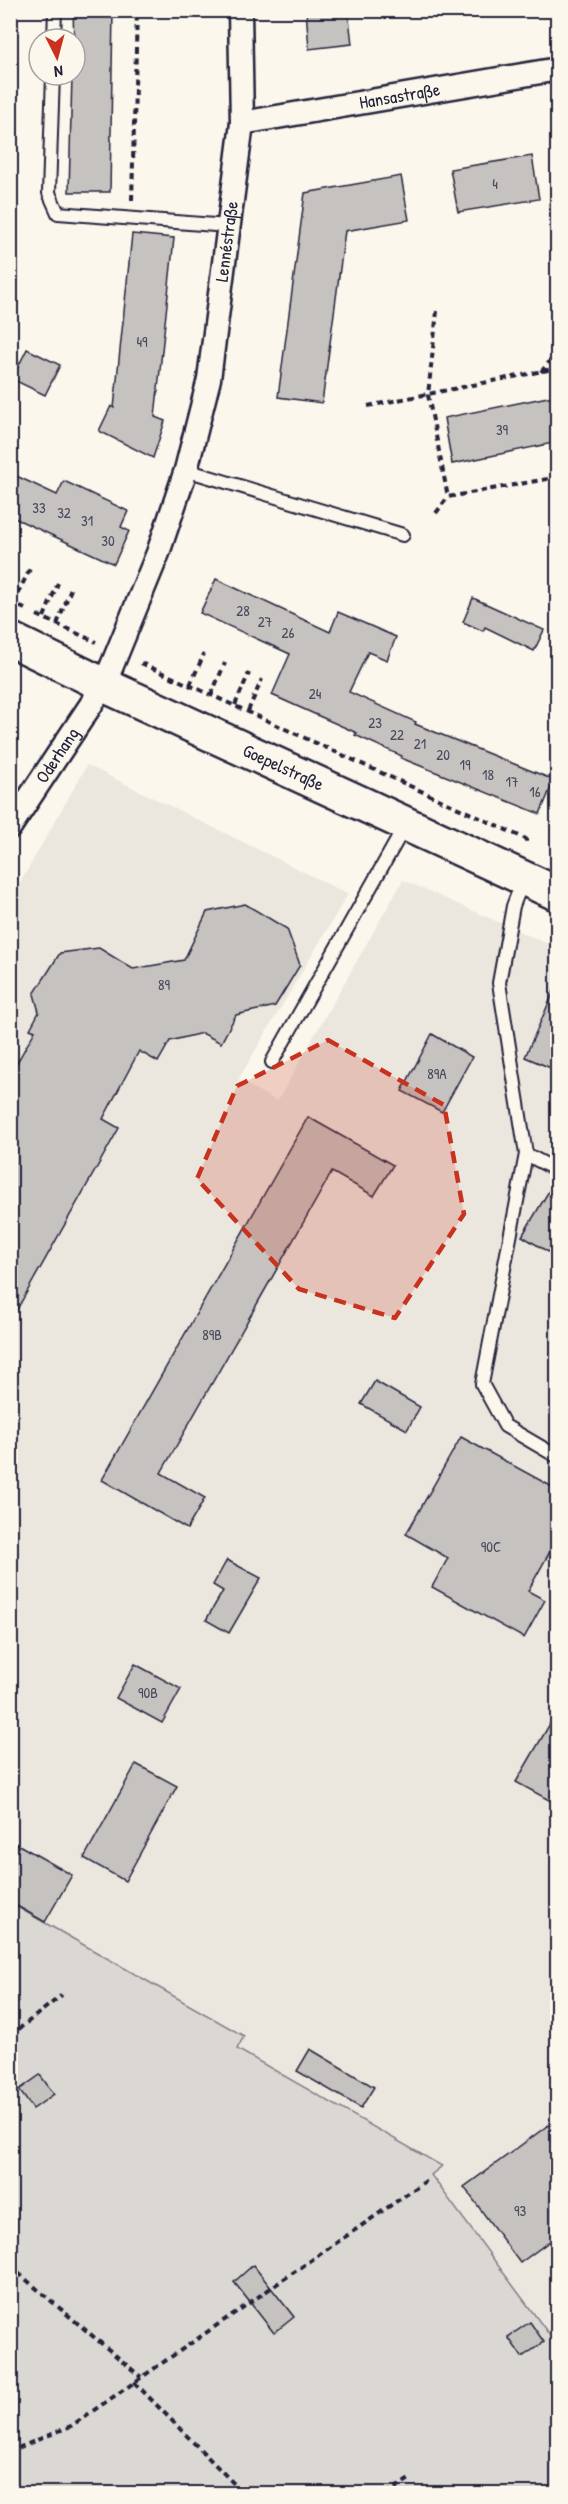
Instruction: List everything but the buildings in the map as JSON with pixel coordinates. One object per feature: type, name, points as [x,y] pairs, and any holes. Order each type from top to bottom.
[{"type":"street","name":"Lennéstraße","points":[[104,685],[158,553],[186,470],[209,379],[242,123],[240,10]]},
{"type":"street","name":"Hansastraße","points":[[242,123],[558,69]]},
{"type":"street","name":"Goepelstraße","points":[[10,639],[104,685],[558,894]]},
{"type":"street","name":"Oderhang","points":[[10,827],[104,685]]},
{"type":"lane","points":[[54,27],[55,10]]},
{"type":"lane","points":[[53,87],[49,193],[58,213],[228,226]]},
{"type":"lane","points":[[186,470],[403,534]]},
{"type":"lane","points":[[272,1062],[406,825]]},
{"type":"lane","points":[[523,879],[513,906],[499,983],[526,1154],[482,1384],[505,1426],[558,1456]]},
{"type":"lane","points":[[526,1154],[558,1171]]},
{"type":"path","points":[[132,219],[137,10]]},
{"type":"path","points":[[437,311],[428,394],[448,497]]},
{"type":"path","points":[[541,372],[558,351]]},
{"type":"path","points":[[368,406],[558,368]]},
{"type":"path","points":[[436,513],[448,497],[558,477]]},
{"type":"path","points":[[10,570],[15,561]]},
{"type":"path","points":[[30,569],[12,603],[526,838],[523,879]]},
{"type":"path","points":[[44,617],[58,583]]},
{"type":"path","points":[[57,624],[71,589]]},
{"type":"path","points":[[190,685],[204,654]]},
{"type":"path","points":[[211,694],[225,663]]},
{"type":"path","points":[[235,705],[249,673]]},
{"type":"path","points":[[248,711],[262,679]]},
{"type":"path","points":[[10,2036],[62,1995]]},
{"type":"path","points":[[18,2448],[71,2426],[426,2181]]},
{"type":"path","points":[[10,2266],[141,2378]]},
{"type":"path","points":[[134,2382],[244,2493]]},
{"type":"path","points":[[386,2493],[411,2478]]},
{"type":"highlighted area","points":[[328,1040],[444,1105],[464,1214],[395,1318],[299,1289],[197,1179],[237,1086]]},
{"type":"shaded area","points":[[87,765],[348,894],[238,1080],[277,1101],[403,880],[557,948],[557,2356],[426,2181],[441,2166],[237,2049],[244,2036],[11,1903],[11,899]]},
{"type":"shaded area","points":[[10,1903],[244,2036],[237,2049],[442,2166],[431,2175],[557,2345],[557,2493],[144,2494],[143,2491],[130,2494],[11,2493]]}]
